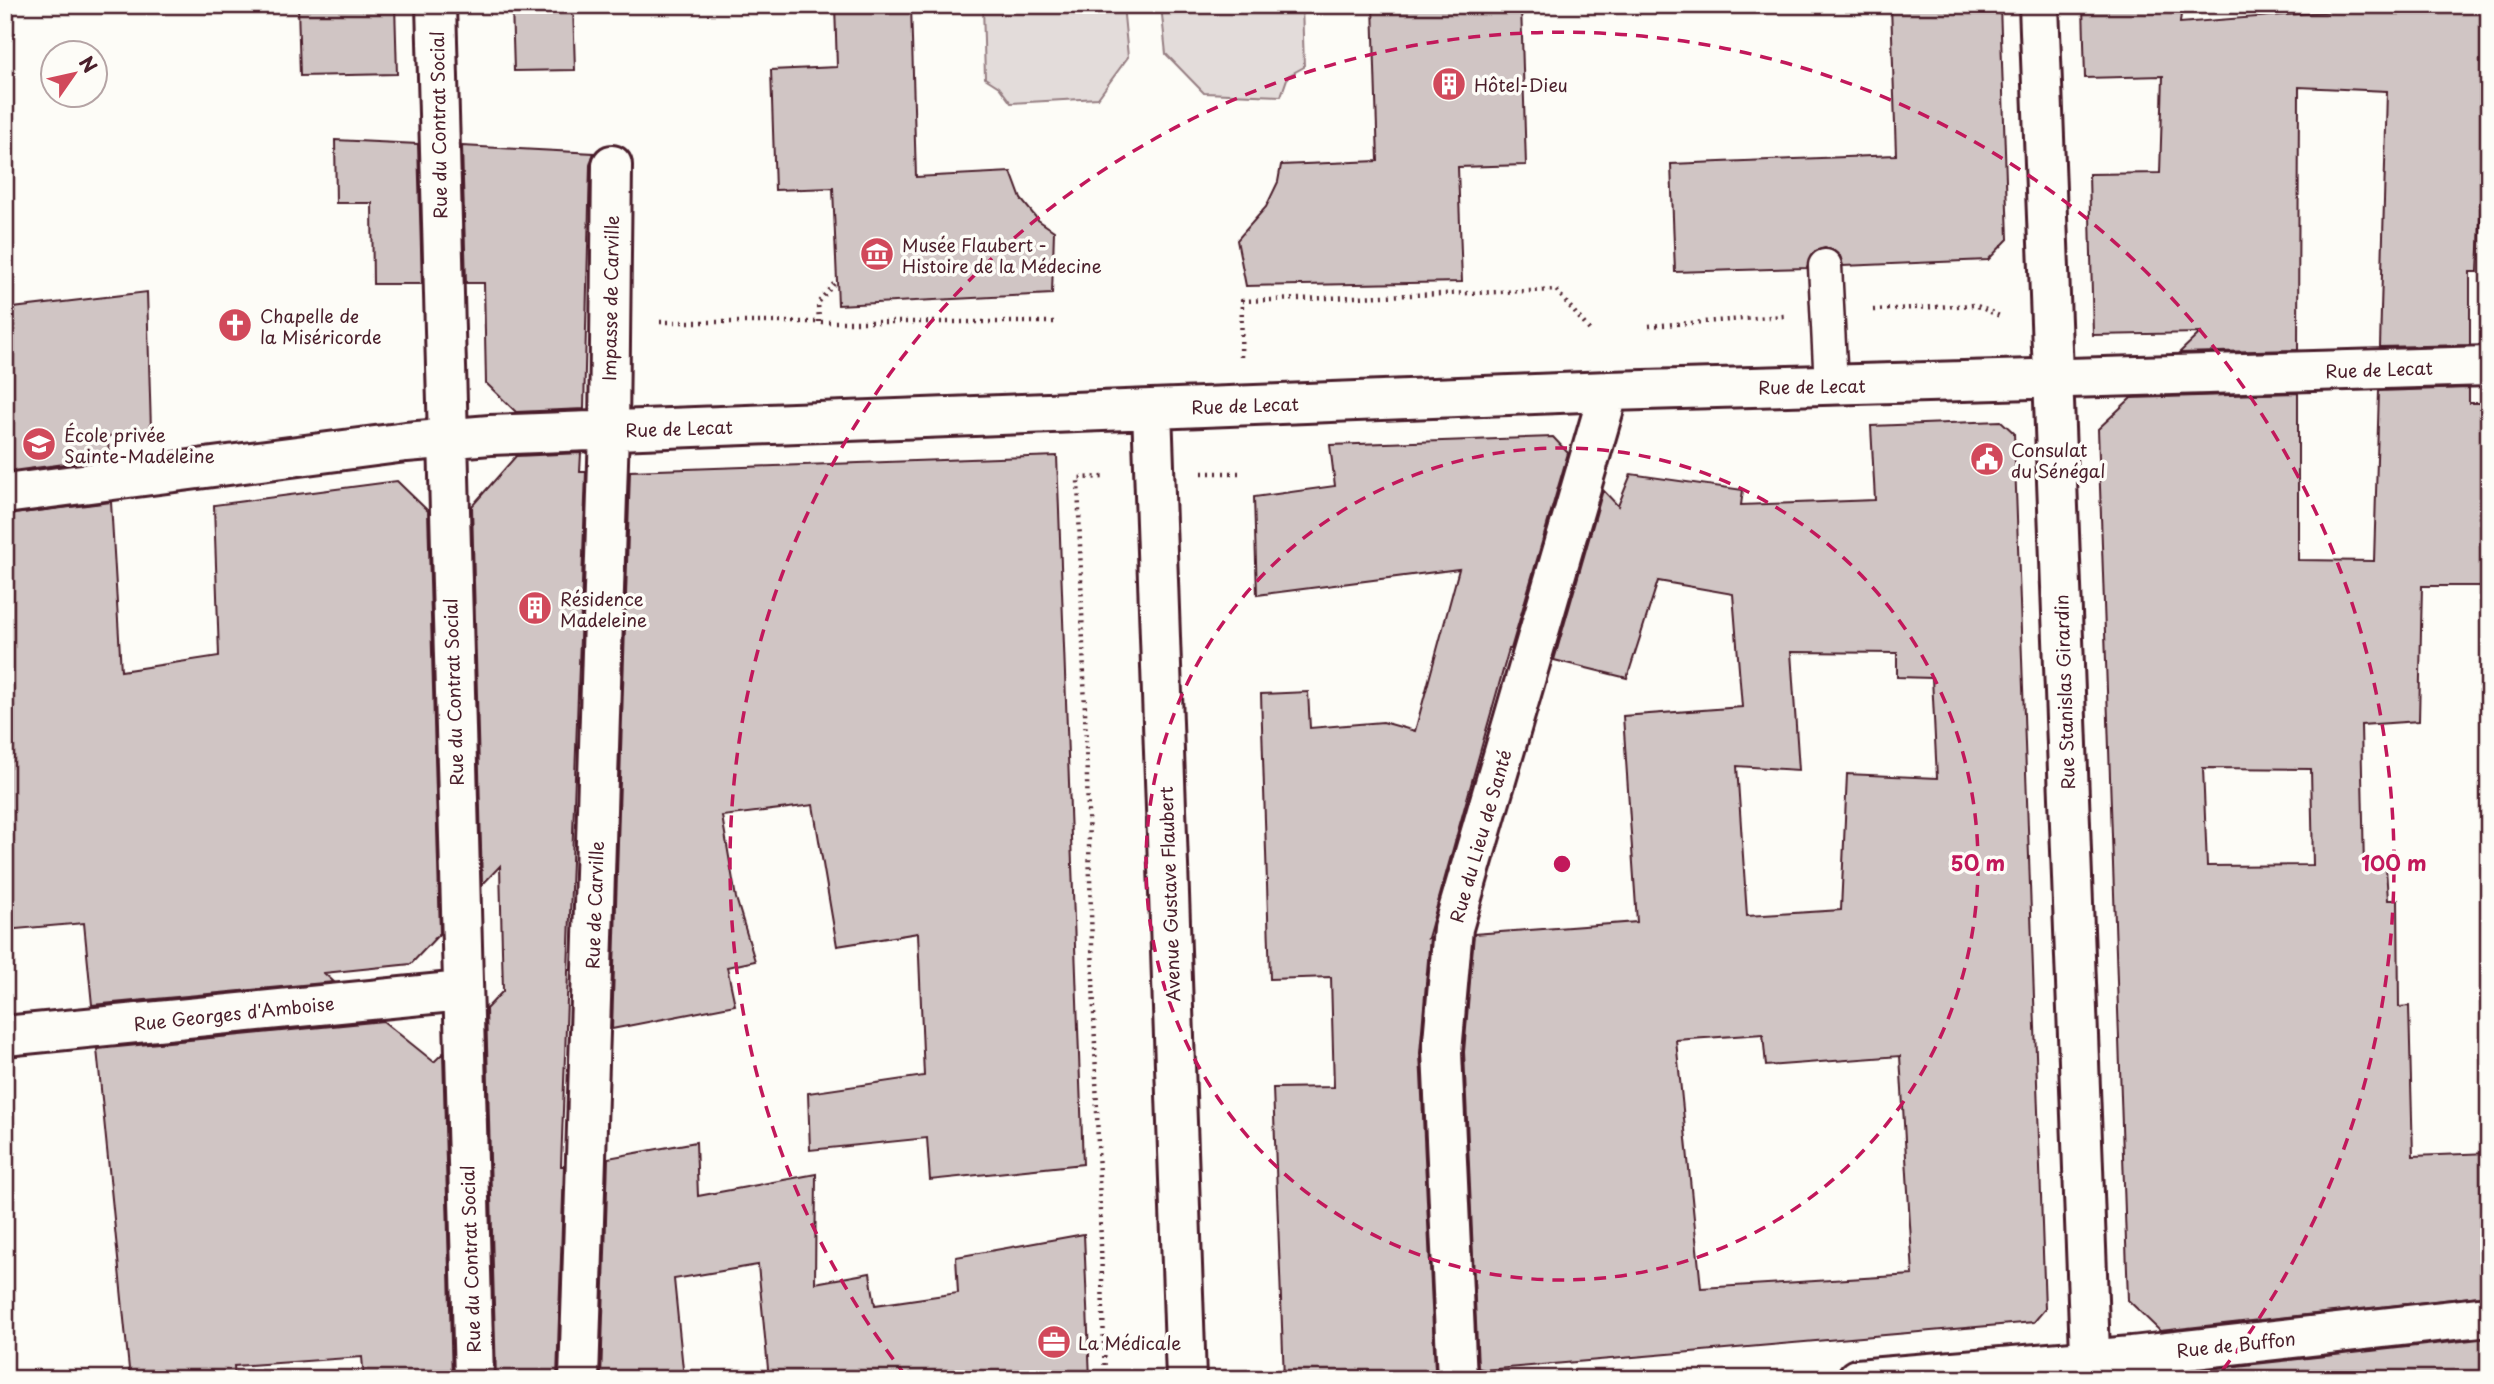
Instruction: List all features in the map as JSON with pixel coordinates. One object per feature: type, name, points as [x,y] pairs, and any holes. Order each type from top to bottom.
[{"type":"street","name":"Rue du Contrat Social","points":[[436,5],[474,1379]]},
{"type":"street","name":"Rue Stanislas Girardin","points":[[2039,5],[2090,1369]]},
{"type":"street","name":"Impasse de Carville","points":[[609,431],[612,165]]},
{"type":"street","name":"Rue de Lecat","points":[[5,494],[446,438],[1609,391],[2489,366]]},
{"type":"street","name":"Rue du Lieu de Santé","points":[[1457,1379],[1442,1052],[1453,928],[1609,391]]},
{"type":"street","name":"Avenue Gustave Flaubert","points":[[1152,409],[1186,1379]]},
{"type":"street","name":"Rue de Carville","points":[[579,1379],[609,431]]},
{"type":"street","name":"Rue Georges d'Amboise","points":[[5,1036],[462,991]]},
{"type":"street","name":"Rue de Buffon","points":[[1857,1379],[2090,1369],[2489,1316]]},
{"type":"lane","points":[[1825,266],[1831,386]]},
{"type":"path","points":[[819,323],[818,303],[837,280]]},
{"type":"path","points":[[1240,406],[1242,301],[1556,290],[1592,333]]},
{"type":"path","points":[[610,322],[1057,322]]},
{"type":"path","points":[[1105,1379],[1078,478],[1243,472]]},
{"type":"shaded area","points":[[983,5],[1123,5],[1128,57],[1098,98],[1011,103],[999,87],[985,78]]},
{"type":"shaded area","points":[[1161,5],[1302,5],[1304,67],[1288,76],[1281,96],[1204,93],[1166,54]]},
{"type":"building","points":[[298,5],[395,5],[397,74],[300,76]]},
{"type":"building","points":[[512,5],[573,5],[575,70],[514,71]]},
{"type":"building","points":[[835,5],[911,5],[916,177],[1011,172],[1021,199],[1038,220],[1054,231],[1052,294],[838,305],[833,188],[775,190],[771,70],[837,67]]},
{"type":"building","name":"Hôtel-Dieu","points":[[1373,5],[1521,5],[1526,165],[1458,167],[1462,282],[1246,286],[1237,240],[1266,207],[1278,182],[1281,165],[1378,161]]},
{"type":"building","points":[[1891,5],[2000,5],[2008,239],[1988,260],[1843,266],[1840,256],[1825,248],[1815,251],[1807,268],[1675,272],[1671,164],[1896,155]]},
{"type":"building","points":[[2083,5],[2182,5],[2180,23],[2414,5],[2489,5],[2489,203],[2481,203],[2478,272],[2470,272],[2470,345],[2380,347],[2387,91],[2299,87],[2298,350],[2179,353],[2200,333],[2093,335],[2089,174],[2160,173],[2163,76],[2085,78]]},
{"type":"building","points":[[335,140],[418,144],[422,284],[373,284],[372,203],[336,203]]},
{"type":"building","points":[[462,146],[594,153],[590,165],[584,409],[516,412],[486,383],[484,283],[466,283]]},
{"type":"building","points":[[147,292],[151,430],[108,436],[109,458],[5,472],[5,309]]},
{"type":"building","points":[[2469,388],[2469,403],[2489,403],[2489,586],[2422,586],[2419,721],[2361,725],[2364,868],[2386,867],[2388,900],[2398,900],[2399,1007],[2409,1006],[2413,1156],[2489,1153],[2489,1295],[2160,1331],[2128,1300],[2098,429],[2131,398],[2298,393],[2298,560],[2374,561],[2379,391]],"holes":[[[2203,768],[2311,769],[2313,865],[2207,866]]]},
{"type":"building","points":[[2001,421],[2014,433],[2045,1309],[2034,1322],[1485,1370],[1478,1368],[1464,1052],[1474,934],[1637,922],[1623,716],[1742,707],[1733,594],[1658,581],[1627,678],[1554,660],[1603,490],[1618,506],[1631,474],[1743,490],[1741,505],[1875,500],[1871,426]],"holes":[[[1791,652],[1897,653],[1897,677],[1932,678],[1937,778],[1847,774],[1841,910],[1747,916],[1737,766],[1799,770]],[[1763,1034],[1766,1066],[1900,1056],[1913,1275],[1701,1288],[1676,1040]]]},
{"type":"building","points":[[1553,437],[1568,453],[1509,649],[1428,938],[1430,937],[1420,1053],[1435,1370],[1432,1374],[1372,1379],[1284,1379],[1273,1088],[1334,1087],[1331,977],[1270,979],[1261,694],[1308,692],[1310,728],[1383,722],[1415,731],[1459,569],[1257,595],[1254,497],[1335,486],[1330,445]]},
{"type":"building","points":[[581,453],[580,472],[586,472],[561,1166],[564,1166],[557,1379],[496,1379],[486,1009],[503,991],[500,866],[482,885],[472,506],[516,456]]},
{"type":"building","points":[[1057,456],[1083,1164],[930,1180],[927,1138],[810,1150],[808,1093],[924,1076],[918,933],[837,946],[813,805],[722,816],[736,898],[755,961],[727,967],[735,1005],[612,1029],[630,471]]},
{"type":"building","points":[[397,481],[428,511],[440,933],[411,964],[324,973],[334,982],[92,1005],[84,923],[5,930],[5,515],[111,502],[121,671],[219,656],[214,505]]},
{"type":"building","points":[[383,1021],[434,1062],[443,1053],[452,1379],[364,1379],[362,1357],[234,1366],[235,1379],[130,1379],[97,1049]]},
{"type":"building","points":[[696,1142],[698,1196],[816,1174],[815,1283],[870,1273],[875,1305],[958,1293],[956,1257],[1084,1234],[1090,1379],[769,1379],[758,1265],[674,1279],[684,1379],[601,1379],[608,1158]]},
{"type":"building","points":[[2489,1338],[2489,1379],[2209,1379],[2200,1370]]},
{"type":"place","name":"Hôtel-Dieu","points":[[1449,84]]},
{"type":"place","name":"Musée Flaubert - Histoire de la Médecine","points":[[877,254]]},
{"type":"place","name":"Chapelle de la Miséricorde","points":[[235,325]]},
{"type":"place","name":"École privée Sainte-Madeleine","points":[[39,444]]},
{"type":"place","name":"Consulat du Sénégal","points":[[1987,459]]},
{"type":"place","name":"Résidence Madeleine","points":[[535,608]]},
{"type":"place","name":"La Médicale","points":[[1054,1342]]}]
